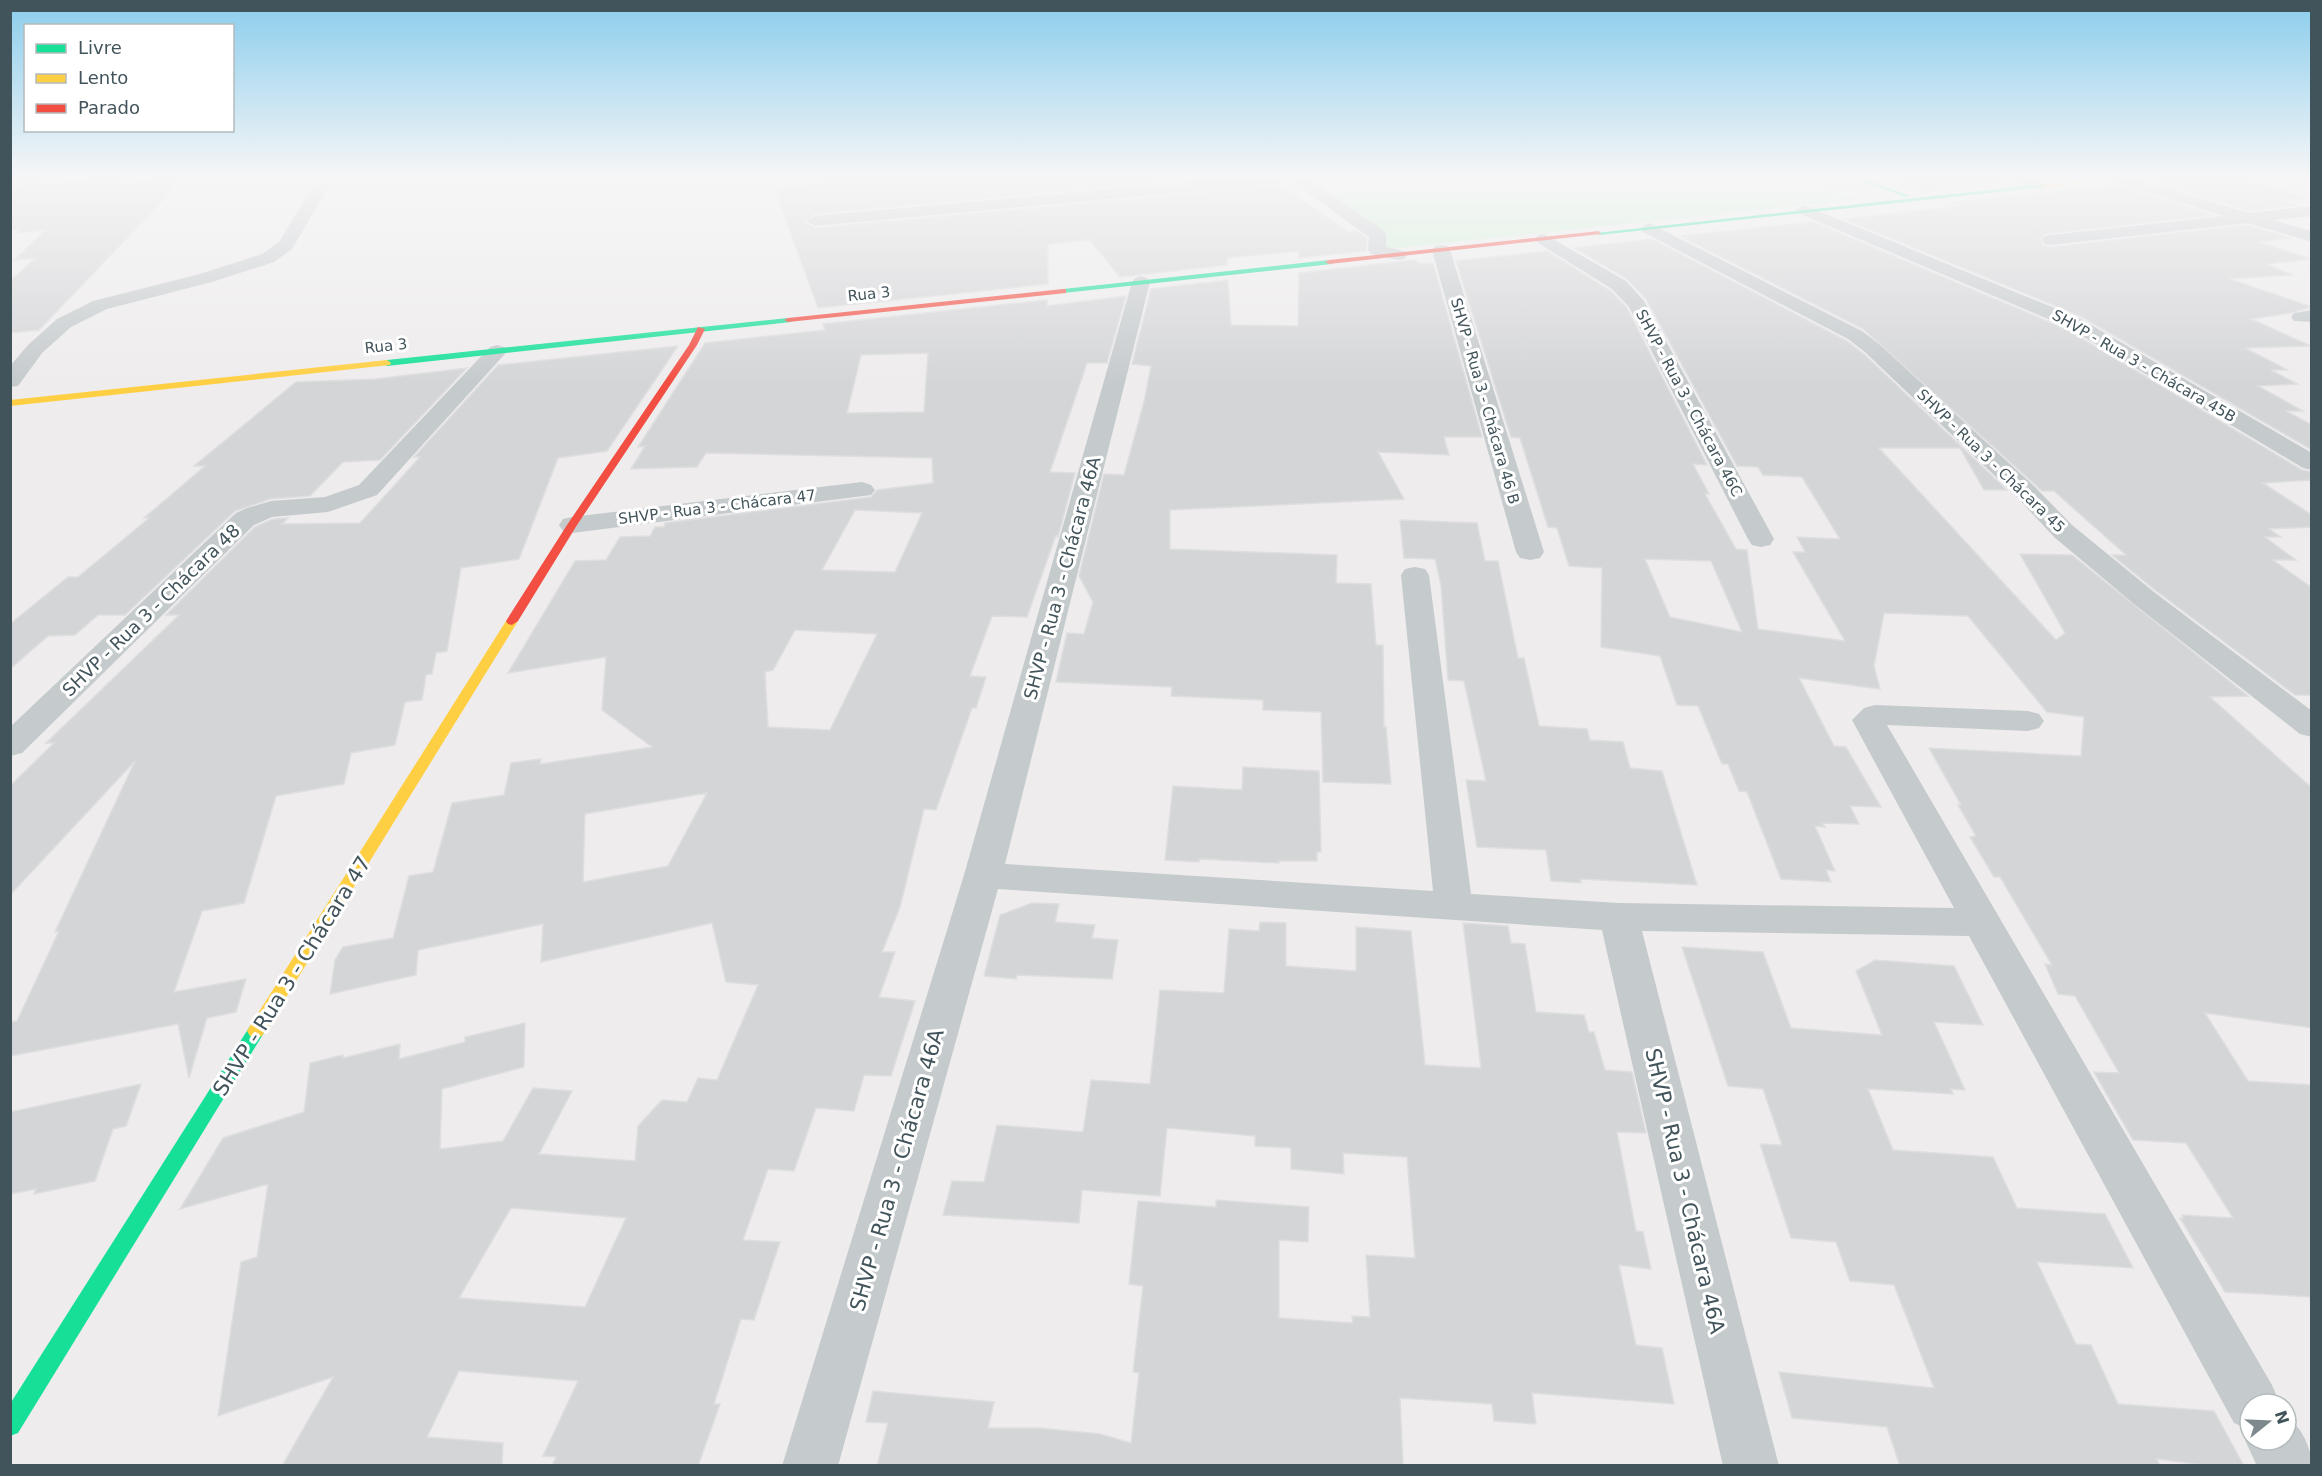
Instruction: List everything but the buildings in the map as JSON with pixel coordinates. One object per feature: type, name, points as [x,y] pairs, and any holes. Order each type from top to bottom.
[{"type":"main road","name":"Rua 3","points":[[10,403],[1480,246]]},
{"type":"main road","name":"SHVP - Rua 3 - Chácara 47","points":[[10,1425],[572,525],[693,345],[701,329]]},
{"type":"street","points":[[10,381],[35,349],[64,322],[100,305],[206,278],[268,258],[285,246]]},
{"type":"street","points":[[1377,246],[1377,250],[1398,255]]},
{"type":"street","name":"SHVP - Rua 3 - Chácara 46C","points":[[1555,246],[1620,285],[1637,305],[1761,539]]},
{"type":"street","name":"SHVP - Rua 3 - Chácara 45","points":[[1684,246],[1864,342],[2025,491],[2063,531],[2144,598],[2312,728]]},
{"type":"street","name":"SHVP - Rua 3 - Chácara 45B","points":[[1890,246],[2074,323],[2312,463]]},
{"type":"street","name":"SHVP - Rua 3 - Chácara 46 B","points":[[1441,250],[1530,552]]},
{"type":"street","name":"SHVP - Rua 3 - Chácara 46A","points":[[810,1466],[983,875],[1141,282]]},
{"type":"street","name":"SHVP - Rua 3 - Chácara 48","points":[[10,746],[245,519],[256,513],[272,509],[328,504],[368,490],[497,351]]},
{"type":"street","name":"SHVP - Rua 3 - Chácara 47","points":[[572,525],[862,490]]},
{"type":"street","points":[[1415,575],[1454,907]]},
{"type":"street","points":[[2028,721],[1875,715],[1868,720],[2246,1392]]},
{"type":"street","points":[[983,875],[1620,917],[1981,922]]},
{"type":"street","name":"SHVP - Rua 3 - Chácara 46A","points":[[1620,917],[1751,1466]]},
{"type":"street","points":[[2280,1452],[2288,1466]]},
{"type":"green space","points":[[1377,246],[1417,246],[1377,250]]},
{"type":"traffic: fast","points":[[1063,291],[1329,262]]},
{"type":"traffic: fast","points":[[387,363],[788,320]]},
{"type":"traffic: fast","points":[[10,1425],[256,1031]]},
{"type":"traffic: slow","points":[[10,403],[387,363]]},
{"type":"traffic: slow","points":[[256,1031],[512,621]]},
{"type":"traffic: jam","points":[[1329,262],[1479,246]]},
{"type":"traffic: jam","points":[[788,320],[1063,291]]},
{"type":"traffic: jam","points":[[512,621],[572,525],[693,345],[701,329]]}]
